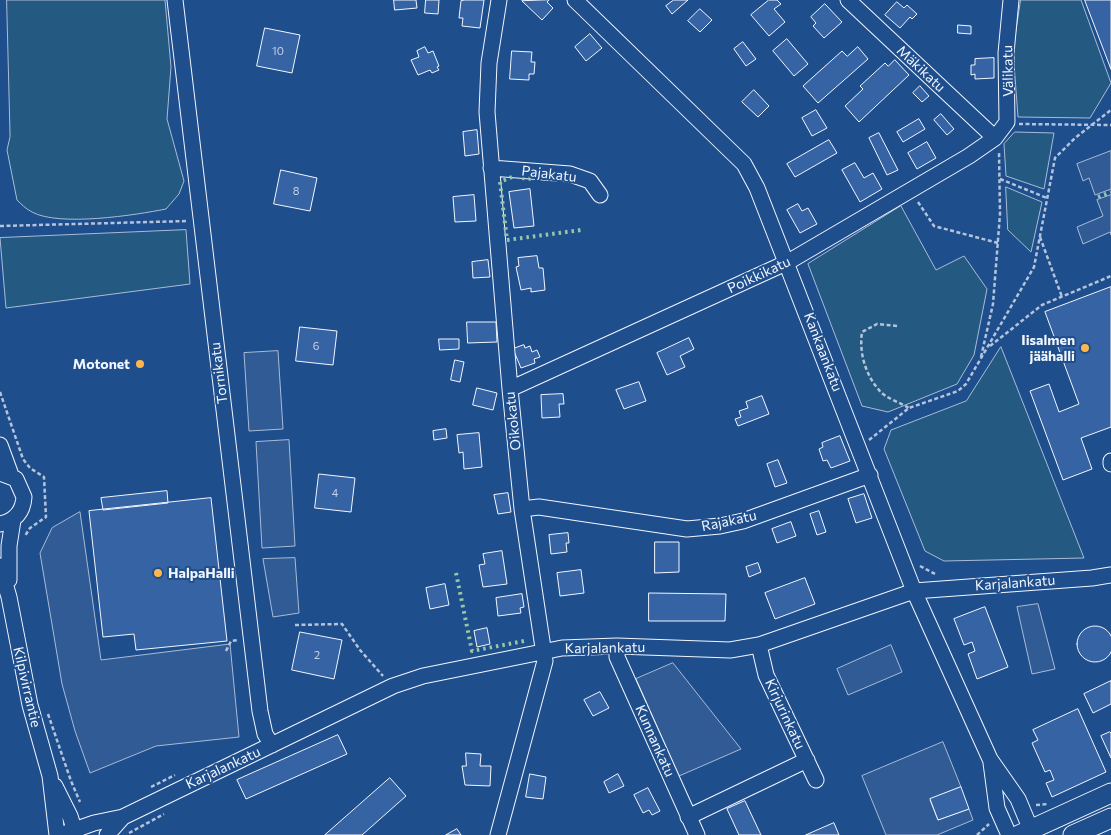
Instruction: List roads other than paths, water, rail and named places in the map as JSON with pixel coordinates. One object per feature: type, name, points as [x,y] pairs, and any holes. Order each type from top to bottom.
[{"type":"main road","points":[[1027,833],[1111,793]]},
{"type":"main road","points":[[1073,835],[1111,818]]},
{"type":"street","name":"Tornikatu","points":[[175,0],[260,711],[265,734],[272,745]]},
{"type":"street","name":"Oikokatu","points":[[498,835],[545,661],[545,650],[522,509],[487,112],[488,63],[499,0]]},
{"type":"street","name":"Kankaankatu","points":[[575,0],[744,164],[757,188],[864,443],[870,474],[914,591],[990,759],[1018,799],[1027,833]]},
{"type":"street","name":"Mäkikatu","points":[[848,0],[995,138]]},
{"type":"street","name":"Välikatu","points":[[995,138],[1007,122],[1006,53],[1011,0]]},
{"type":"street","name":"Poikkikatu","points":[[510,389],[788,262],[995,138]]},
{"type":"street","name":"Pajakatu","points":[[491,168],[570,174],[590,181],[600,195]]},
{"type":"street","points":[[0,445],[5,474]]},
{"type":"street","name":"Kilpivirrantie","points":[[5,474],[20,484],[24,497],[22,510],[6,522],[9,546],[9,597]]},
{"type":"street","name":"Rajakatu","points":[[522,509],[539,507],[687,529],[720,526],[743,521],[870,474]]},
{"type":"street","name":"Kilpivirrantie","points":[[0,566],[9,597],[30,705],[50,776],[58,835]]},
{"type":"street","name":"Karjalankatu","points":[[58,835],[75,832],[123,817],[393,686],[423,676],[545,650],[576,646],[730,650],[759,645],[914,591],[1111,575]]},
{"type":"street","name":"Kirjurinkatu","points":[[759,645],[766,675],[816,780]]},
{"type":"street","name":"Kunnankatu","points":[[617,646],[617,657],[697,835]]},
{"type":"street","name":"Kankaankatu","points":[[990,759],[997,808],[1009,835]]},
{"type":"street","points":[[688,817],[807,760]]},
{"type":"street","name":"Kilpivirrantie","points":[[50,776],[70,816],[75,832]]},
{"type":"street","name":"Karjalankatu","points":[[107,835],[123,817]]},
{"type":"place","name":"Iisalmen jäähalli","points":[[1085,348]]},
{"type":"place","name":"Motonet","points":[[140,364]]},
{"type":"place","name":"HalpaHalli","points":[[158,573]]}]
